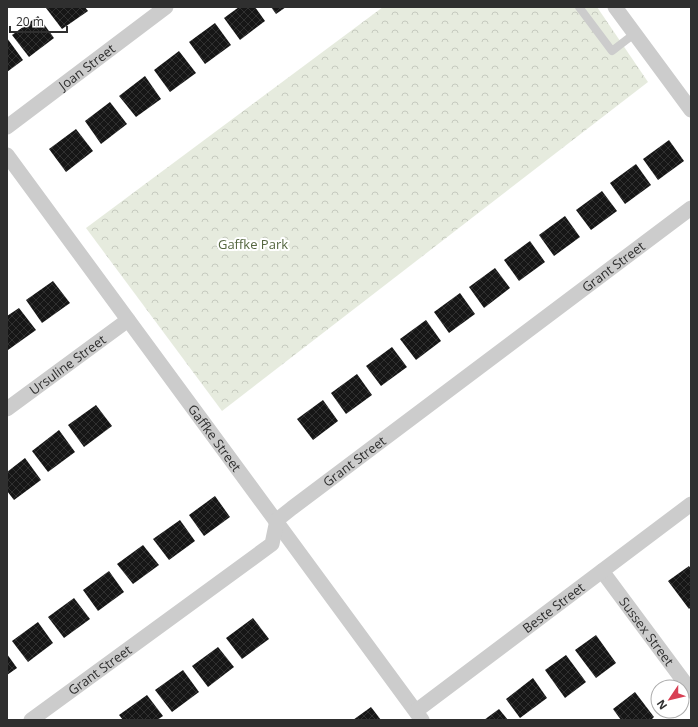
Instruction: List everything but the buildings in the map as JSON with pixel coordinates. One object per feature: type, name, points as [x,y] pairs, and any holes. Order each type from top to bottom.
[{"type":"street","name":"Joan Street","points":[[7,127],[166,7]]},
{"type":"street","points":[[615,7],[691,110]]},
{"type":"street","name":"Gaffke Street","points":[[7,155],[419,715]]},
{"type":"street","name":"Grant Street","points":[[31,720],[272,544],[277,520],[691,208]]},
{"type":"street","name":"Ursuline Street","points":[[7,409],[128,320]]},
{"type":"street","name":"Beste Street","points":[[419,715],[602,571],[691,504]]},
{"type":"street","name":"Sussex Street","points":[[602,571],[691,691]]},
{"type":"lane","points":[[579,7],[612,51],[634,34]]},
{"type":"green space","name":"Gaffke Park","points":[[383,7],[597,7],[648,82],[222,411],[86,228]]}]
